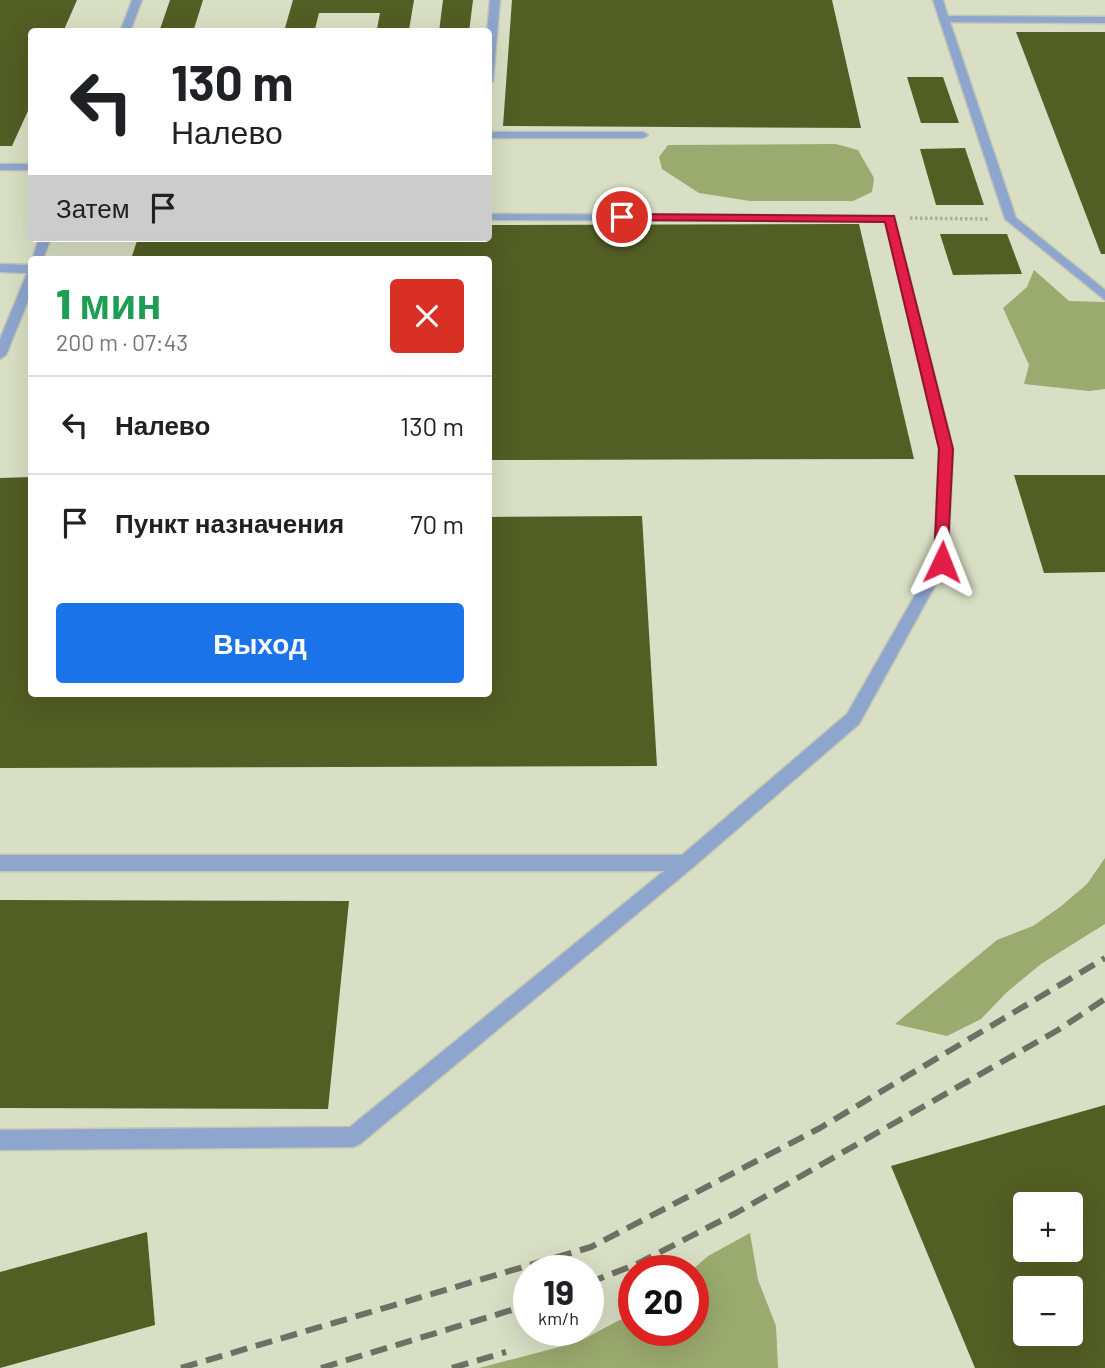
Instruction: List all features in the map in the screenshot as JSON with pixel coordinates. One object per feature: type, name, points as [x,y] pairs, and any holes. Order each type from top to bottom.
[{"type":"lane","points":[[126,28],[137,0]]},
{"type":"lane","points":[[492,35],[495,0]]},
{"type":"lane","points":[[938,0],[1011,219],[1105,296]]},
{"type":"lane","points":[[944,19],[1105,20]]},
{"type":"lane","points":[[492,135],[643,135]]},
{"type":"lane","points":[[0,167],[28,167]]},
{"type":"lane","points":[[0,1140],[353,1137],[686,863],[853,719],[942,562],[946,449],[890,218],[492,217]]},
{"type":"lane","points":[[0,268],[28,271]]},
{"type":"lane","points":[[0,355],[28,282]]},
{"type":"lane","points":[[0,863],[686,863]]},
{"type":"path","points":[[890,218],[1011,219]]},
{"type":"shaded area","points":[[0,0],[1105,0],[1105,1368],[0,1368]]},
{"type":"green space","points":[[836,144],[858,150],[874,178],[872,192],[853,201],[750,201],[699,193],[662,169],[659,157],[668,145]]},
{"type":"green space","points":[[1034,270],[1069,301],[1105,302],[1105,389],[1089,391],[1024,384],[1029,365],[1003,308],[1027,287]]},
{"type":"green space","points":[[1105,858],[1105,924],[1041,964],[1007,992],[981,1019],[947,1036],[895,1024],[997,940],[1033,926],[1060,907],[1087,884]]},
{"type":"green space","points":[[750,1233],[758,1280],[776,1326],[778,1368],[479,1368],[563,1346],[604,1346],[604,1328],[618,1321],[618,1346],[709,1346],[709,1255]]},
{"type":"building","points":[[0,0],[77,0],[65,28],[28,28],[28,111],[12,146],[0,146]]},
{"type":"building","points":[[170,0],[203,0],[194,28],[160,28]]},
{"type":"building","points":[[293,0],[414,0],[409,28],[377,28],[380,13],[319,13],[315,28],[285,28]]},
{"type":"building","points":[[443,0],[473,0],[470,28],[440,28]]},
{"type":"building","points":[[512,0],[832,0],[861,128],[503,126]]},
{"type":"building","points":[[1016,32],[1105,32],[1105,254],[1101,254]]},
{"type":"building","points":[[907,77],[943,77],[959,123],[921,123]]},
{"type":"building","points":[[965,148],[984,205],[936,205],[920,149]]},
{"type":"building","points":[[859,224],[914,459],[492,460],[492,256],[132,256],[137,242],[492,242],[492,225]]},
{"type":"building","points":[[940,234],[1007,234],[1022,274],[953,275]]},
{"type":"building","points":[[1014,475],[1105,475],[1105,572],[1044,573]]},
{"type":"building","points":[[28,477],[28,697],[492,697],[492,517],[642,516],[657,766],[0,768],[0,478]]},
{"type":"building","points":[[0,900],[349,901],[328,1109],[0,1108]]},
{"type":"building","points":[[1105,1105],[1105,1368],[975,1368],[891,1166]]},
{"type":"building","points":[[147,1232],[155,1325],[0,1368],[0,1272]]},
{"type":"railway","points":[[181,1368],[591,1247],[820,1128],[1105,958]]},
{"type":"railway","points":[[604,1277],[637,1264],[736,1213],[1058,1030],[1105,999]]},
{"type":"railway","points":[[321,1368],[513,1310]]},
{"type":"railway","points":[[452,1368],[506,1352]]},
{"type":"route","points":[[622,217],[890,218],[946,449],[942,562]]}]
